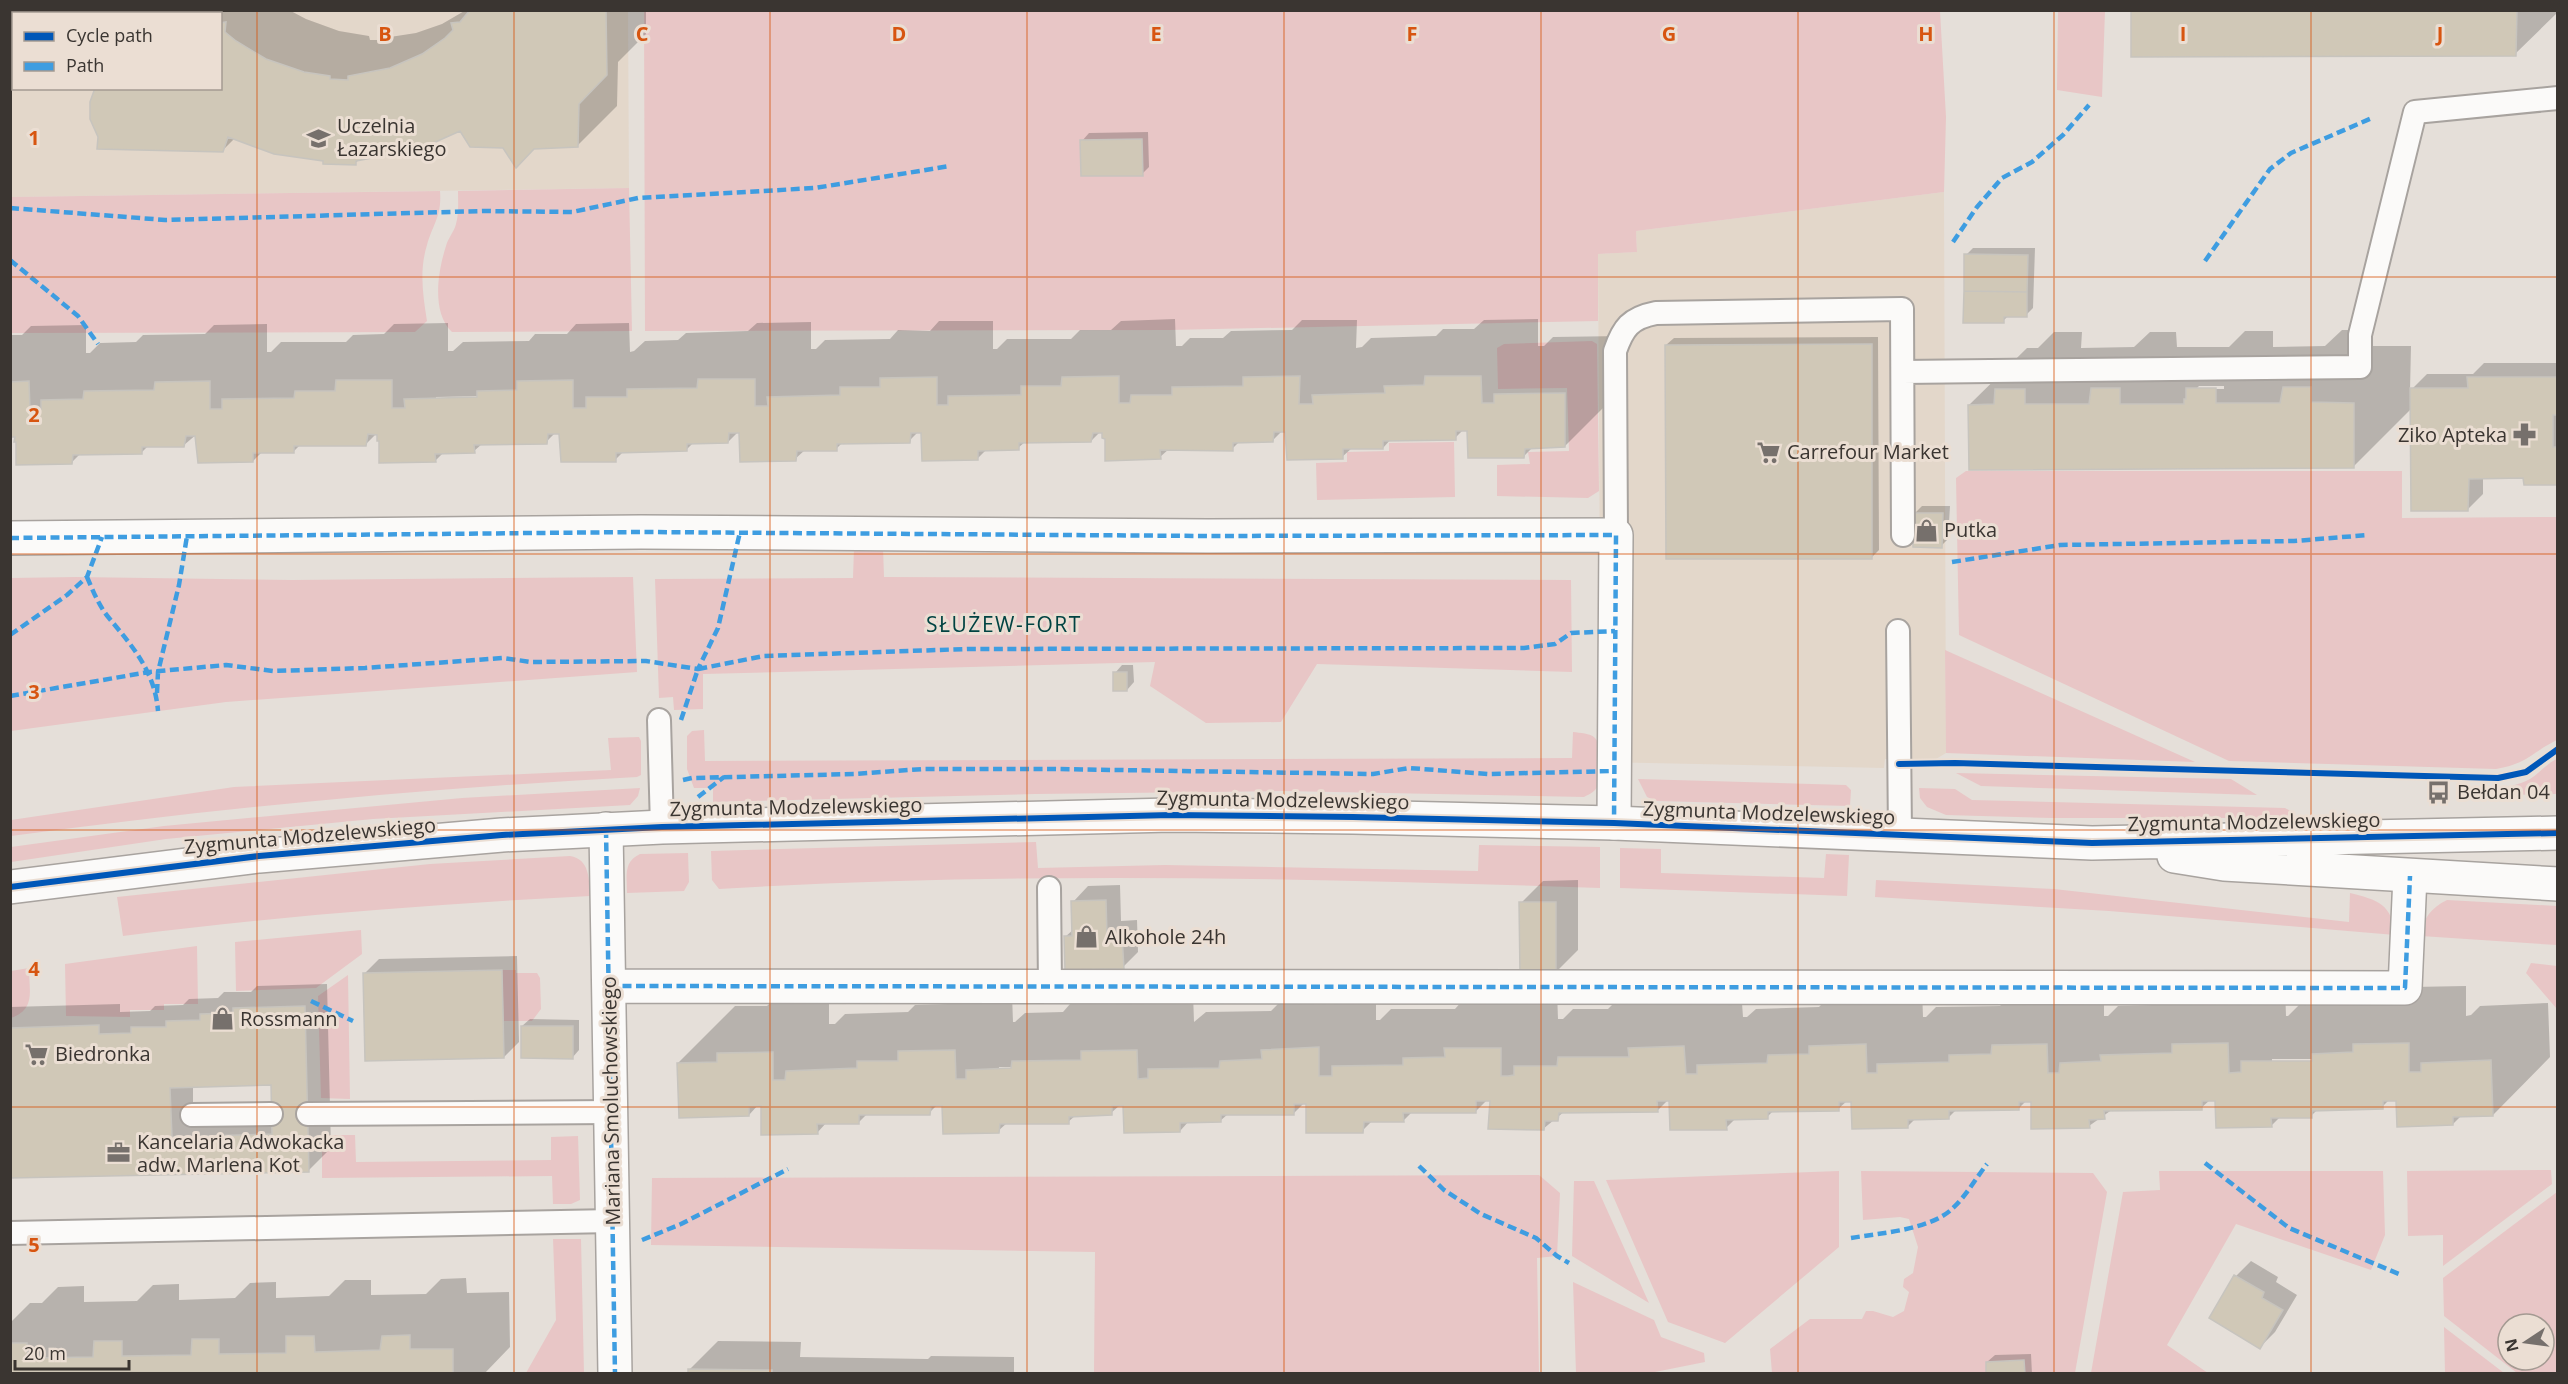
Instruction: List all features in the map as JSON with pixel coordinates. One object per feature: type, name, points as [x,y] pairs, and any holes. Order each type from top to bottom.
[{"type":"street","points":[[10,538],[641,532],[1208,536],[1616,535],[1614,824]]},
{"type":"street","name":"Zygmunta Modzelewskiego","points":[[10,887],[259,856],[395,843],[606,829],[1171,815],[1614,824],[2092,843],[2558,833]]},
{"type":"street","name":"Mariana Smoluchowskiego","points":[[606,829],[615,1374]]},
{"type":"street","name":"Zygmunta Modzelewskiego","points":[[2092,843],[2224,864],[2558,884]]},
{"type":"street","points":[[609,986],[2406,988],[2409,876]]},
{"type":"lane","points":[[1903,372],[2360,366],[2360,335],[2415,112],[2558,98]]},
{"type":"lane","points":[[1616,535],[1615,351],[1622,331],[1640,316],[1656,313],[1902,309],[1903,536]]},
{"type":"lane","points":[[1898,631],[1900,834]]},
{"type":"lane","points":[[659,720],[662,827]]},
{"type":"lane","points":[[1049,888],[1050,987]]},
{"type":"lane","points":[[308,1114],[612,1112]]},
{"type":"lane","points":[[192,1115],[272,1114]]},
{"type":"lane","points":[[10,1233],[613,1221]]},
{"type":"shaded area","name":"Uczelnia Łazarskiego","points":[[10,11],[628,11],[629,188],[11,197]]},
{"type":"shaded area","points":[[644,11],[1940,11],[1946,117],[1944,192],[1636,231],[1637,252],[1598,254],[1598,321],[1169,330],[645,331]]},
{"type":"shaded area","points":[[2058,11],[2105,11],[2102,97],[2057,90]]},
{"type":"shaded area","points":[[629,188],[632,331],[452,332],[445,324],[439,303],[439,279],[446,246],[457,220],[458,191]]},
{"type":"shaded area","points":[[440,191],[438,214],[427,245],[422,274],[427,321],[415,332],[11,333],[11,197]]},
{"type":"shaded area","points":[[1944,192],[1946,753],[1936,759],[1885,759],[1884,768],[1601,762],[1598,254],[1637,252],[1636,231]]},
{"type":"shaded area","points":[[1592,341],[1597,344],[1599,491],[1588,498],[1497,496],[1497,465],[1530,464],[1528,452],[1569,451],[1567,388],[1498,389],[1497,348],[1504,344]]},
{"type":"shaded area","points":[[1454,442],[1455,497],[1317,500],[1316,463],[1347,462],[1347,452],[1389,451],[1389,443]]},
{"type":"shaded area","points":[[1966,471],[2402,471],[2402,518],[2557,517],[2557,740],[2522,761],[2496,769],[2229,761],[1959,635],[1956,478]]},
{"type":"shaded area","points":[[883,548],[884,577],[1571,580],[1572,672],[1317,664],[1281,722],[1206,723],[1150,686],[1155,662],[703,674],[703,709],[674,710],[673,697],[659,698],[655,579],[853,578],[854,549]]},
{"type":"shaded area","points":[[633,577],[637,672],[226,702],[11,731],[11,578],[292,580]]},
{"type":"shaded area","points":[[1945,650],[2195,762],[1946,753]]},
{"type":"shaded area","points":[[704,730],[705,761],[1572,758],[1573,732],[1588,734],[1595,738],[1600,753],[1600,768],[1597,787],[1584,797],[1283,791],[713,802],[713,788],[694,788],[687,769],[687,736],[692,731]]},
{"type":"shaded area","points":[[639,737],[641,775],[637,777],[324,800],[11,836],[11,820],[234,787],[611,770],[608,738]]},
{"type":"shaded area","points":[[2557,759],[2557,794],[2464,796],[2465,787],[2504,787],[2519,784]]},
{"type":"shaded area","points":[[1956,773],[2231,779],[2257,795],[1981,786]]},
{"type":"shaded area","points":[[1638,779],[1846,785],[1851,790],[1850,806],[1656,801],[1647,797]]},
{"type":"shaded area","points":[[640,788],[638,796],[630,805],[373,819],[166,839],[11,862],[11,847],[164,826],[462,798]]},
{"type":"shaded area","points":[[1919,788],[1955,789],[1972,800],[2285,808],[2294,813],[2293,818],[2052,818],[1946,815],[1927,807],[1920,798]]},
{"type":"shaded area","points":[[1036,842],[1038,868],[1165,865],[1478,871],[1479,845],[1600,847],[1600,888],[1270,879],[1049,878],[829,883],[719,889],[712,880],[711,851]]},
{"type":"shaded area","points":[[1620,848],[1661,849],[1661,873],[1824,878],[1826,854],[1849,855],[1847,896],[1620,888]]},
{"type":"shaded area","points":[[688,853],[689,882],[684,891],[627,893],[628,865],[635,857],[640,854]]},
{"type":"shaded area","points":[[570,856],[577,858],[585,866],[589,877],[590,896],[239,922],[123,936],[117,897],[430,864]]},
{"type":"shaded area","points":[[1876,880],[2054,889],[2349,922],[2350,893],[2382,905],[2391,916],[2395,935],[2109,911],[1875,897]]},
{"type":"shaded area","points":[[2447,900],[2557,906],[2557,945],[2421,936],[2429,914],[2436,906]]},
{"type":"shaded area","points":[[361,930],[362,954],[316,988],[236,991],[235,942]]},
{"type":"shaded area","points":[[197,946],[198,1004],[164,1004],[164,1010],[130,1010],[130,1017],[66,1016],[65,964]]},
{"type":"shaded area","points":[[2531,963],[2557,966],[2557,1009],[2526,973]]},
{"type":"shaded area","points":[[29,968],[28,1004],[24,1010],[11,1018],[11,971]]},
{"type":"shaded area","points":[[502,970],[537,973],[540,978],[541,1009],[532,1021],[504,1021]]},
{"type":"shaded area","points":[[348,975],[350,1099],[321,1098],[318,996]]},
{"type":"shaded area","points":[[322,1135],[355,1135],[356,1162],[551,1160],[551,1137],[578,1136],[580,1200],[571,1204],[553,1204],[552,1176],[322,1178]]},
{"type":"shaded area","points":[[2551,1170],[2552,1184],[2443,1266],[2443,1235],[2408,1236],[2407,1171]]},
{"type":"shaded area","points":[[1839,1171],[1839,1247],[1725,1343],[1668,1322],[1606,1180]]},
{"type":"shaded area","points":[[1861,1171],[2093,1173],[2107,1192],[2075,1373],[1772,1373],[1770,1349],[1810,1319],[1862,1319],[1866,1311],[1893,1317],[1904,1311],[1909,1292],[1903,1287],[1904,1279],[1913,1273],[1918,1247],[1909,1219],[1900,1217],[1863,1220]]},
{"type":"shaded area","points":[[2159,1171],[2383,1171],[2385,1235],[2371,1270],[2236,1224],[2167,1345],[2208,1373],[2091,1373],[2123,1192],[2160,1190]]},
{"type":"shaded area","points":[[1539,1175],[1560,1193],[1557,1256],[1537,1258],[1539,1373],[1094,1373],[1095,1252],[651,1245],[652,1178]]},
{"type":"shaded area","points":[[1574,1181],[1594,1181],[1649,1303],[1572,1256]]},
{"type":"shaded area","points":[[2557,1192],[2557,1373],[2516,1372],[2556,1372],[2556,1312],[2496,1312],[2496,1357],[2444,1316],[2443,1278]]},
{"type":"shaded area","points":[[553,1239],[581,1239],[584,1373],[526,1373],[556,1320]]},
{"type":"shaded area","points":[[1573,1282],[1654,1320],[1661,1337],[1704,1353],[1705,1362],[1650,1373],[1576,1373]]},
{"type":"shaded area","points":[[2444,1327],[2496,1367],[2496,1372],[2504,1373],[2445,1373]]},
{"type":"building","points":[[70,10],[86,10],[82,12],[70,12]]},
{"type":"building","points":[[101,10],[208,10],[209,12],[102,12]]},
{"type":"building","points":[[470,10],[606,10],[607,75],[579,104],[578,147],[534,149],[516,168],[503,148],[470,147],[460,131],[420,149],[356,161],[356,165],[323,164],[323,161],[274,154],[228,137],[223,152],[97,149],[98,137],[90,119],[90,102],[94,90],[222,90],[222,23],[226,22],[225,32],[266,59],[304,72],[330,76],[330,79],[348,80],[348,76],[390,68],[422,54],[445,38],[453,30],[451,23],[460,22]]},
{"type":"building","points":[[2131,10],[2517,10],[2516,56],[2131,57]]},
{"type":"building","points":[[1142,139],[1143,176],[1081,176],[1080,140]]},
{"type":"building","points":[[1964,254],[2028,255],[2027,292],[1964,291]]},
{"type":"building","points":[[1964,291],[2027,292],[2027,317],[2004,317],[2004,323],[1963,323]]},
{"type":"building","name":"Carrefour Market","points":[[1872,344],[1872,559],[1666,559],[1665,345]]},
{"type":"building","points":[[1119,376],[1119,403],[1130,403],[1131,395],[1172,395],[1172,387],[1243,386],[1243,377],[1300,376],[1299,404],[1313,404],[1312,395],[1385,393],[1384,386],[1424,385],[1425,376],[1481,376],[1482,403],[1494,403],[1494,394],[1565,393],[1565,447],[1525,449],[1524,458],[1468,458],[1467,431],[1456,431],[1456,440],[1383,441],[1383,449],[1343,449],[1343,459],[1287,460],[1285,432],[1274,432],[1273,442],[1233,443],[1233,451],[1160,450],[1161,459],[1105,461],[1105,439],[1102,438],[1102,433],[1093,433],[1091,442],[1019,443],[1019,450],[978,451],[978,460],[922,461],[921,433],[911,433],[910,443],[837,444],[837,451],[797,451],[796,461],[740,462],[739,433],[729,433],[728,443],[687,444],[687,451],[616,453],[616,462],[561,462],[559,434],[548,434],[547,444],[474,445],[475,453],[435,454],[436,462],[379,463],[377,435],[368,434],[366,446],[294,446],[294,453],[253,453],[253,462],[198,463],[195,436],[186,436],[184,447],[142,447],[142,454],[73,455],[72,464],[16,465],[15,437],[10,437],[10,382],[29,381],[30,410],[41,409],[41,400],[83,399],[84,391],[154,390],[155,382],[210,381],[210,409],[222,409],[222,399],[294,398],[295,391],[335,391],[336,380],[392,380],[392,408],[405,408],[404,399],[477,397],[477,391],[517,390],[517,381],[573,380],[573,408],[586,408],[586,397],[627,397],[627,389],[697,388],[698,379],[755,379],[755,406],[768,406],[767,397],[840,395],[840,387],[880,387],[880,378],[937,377],[937,405],[948,405],[948,396],[1021,395],[1021,386],[1061,386],[1062,377]]},
{"type":"building","points":[[2467,377],[2558,377],[2558,415],[2553,415],[2553,447],[2558,447],[2558,485],[2524,485],[2523,478],[2469,479],[2468,511],[2411,511],[2410,388],[2468,388]]},
{"type":"building","points":[[2283,387],[2311,387],[2311,402],[2354,403],[2354,468],[1969,470],[1968,405],[1994,404],[1995,389],[2025,389],[2025,404],[2089,404],[2091,388],[2120,388],[2120,404],[2184,404],[2186,388],[2216,388],[2216,403],[2280,403]]},
{"type":"building","points":[[1913,513],[1943,513],[1942,548],[1913,547]]},
{"type":"building","points":[[1113,672],[1127,672],[1127,691],[1113,691]]},
{"type":"building","points":[[1106,900],[1107,935],[1122,935],[1124,969],[1065,970],[1064,936],[1072,936],[1071,901]]},
{"type":"building","points":[[1519,902],[1556,902],[1556,974],[1520,974]]},
{"type":"building","points":[[502,970],[504,1058],[365,1061],[363,973]]},
{"type":"building","points":[[305,1006],[309,1172],[10,1178],[10,1028],[99,1025],[99,1034],[131,1033],[131,1027],[166,1027],[166,1021],[200,1020],[200,1014],[233,1013],[233,1008]],"holes":[[[271,1085],[272,1134],[172,1137],[170,1088]]]},
{"type":"building","points":[[521,1026],[573,1026],[573,1059],[521,1058]]},
{"type":"building","points":[[2228,1043],[2229,1073],[2241,1072],[2241,1061],[2312,1061],[2312,1054],[2353,1052],[2353,1044],[2409,1043],[2409,1072],[2421,1072],[2421,1063],[2491,1060],[2493,1116],[2453,1117],[2453,1125],[2397,1127],[2396,1101],[2383,1101],[2383,1109],[2312,1111],[2312,1118],[2271,1118],[2272,1127],[2216,1128],[2215,1101],[2202,1101],[2202,1110],[2104,1111],[2105,1119],[2089,1120],[2090,1128],[2031,1129],[2031,1102],[2019,1102],[2019,1110],[1949,1111],[1949,1119],[1908,1120],[1908,1128],[1852,1129],[1851,1102],[1839,1102],[1839,1111],[1768,1112],[1768,1119],[1726,1120],[1727,1130],[1670,1130],[1669,1101],[1657,1101],[1658,1112],[1559,1113],[1558,1121],[1545,1121],[1544,1130],[1488,1129],[1490,1101],[1476,1101],[1476,1113],[1403,1113],[1404,1122],[1364,1122],[1363,1133],[1306,1133],[1306,1104],[1294,1104],[1294,1115],[1221,1115],[1221,1122],[1180,1123],[1180,1132],[1124,1133],[1123,1106],[1112,1106],[1112,1115],[1069,1117],[1069,1124],[1000,1124],[999,1133],[943,1134],[942,1106],[931,1106],[930,1115],[859,1115],[859,1124],[817,1124],[818,1134],[761,1135],[761,1106],[749,1107],[749,1116],[679,1118],[677,1063],[717,1062],[717,1053],[773,1052],[773,1080],[785,1080],[786,1071],[857,1068],[857,1061],[898,1061],[898,1051],[955,1050],[956,1079],[966,1079],[966,1070],[1011,1068],[1012,1061],[1081,1060],[1081,1051],[1137,1050],[1138,1079],[1148,1078],[1148,1069],[1219,1068],[1220,1061],[1262,1059],[1261,1050],[1319,1047],[1319,1076],[1332,1076],[1332,1066],[1403,1065],[1403,1058],[1445,1057],[1444,1048],[1501,1048],[1501,1076],[1508,1076],[1514,1075],[1514,1066],[1557,1066],[1558,1057],[1629,1057],[1628,1048],[1684,1046],[1686,1074],[1697,1074],[1697,1065],[1767,1063],[1768,1055],[1809,1054],[1809,1046],[1866,1044],[1867,1073],[1877,1073],[1877,1064],[1949,1062],[1949,1055],[1991,1054],[1992,1045],[2047,1044],[2048,1073],[2059,1073],[2060,1063],[2101,1061],[2100,1055],[2172,1053],[2172,1044]]},
{"type":"building","points":[[2234,1275],[2264,1292],[2262,1298],[2283,1310],[2260,1349],[2209,1318]]},
{"type":"building","points":[[410,1335],[410,1349],[453,1349],[453,1374],[10,1374],[10,1343],[27,1343],[28,1358],[93,1357],[94,1341],[122,1341],[122,1356],[191,1355],[192,1339],[219,1339],[219,1354],[286,1353],[286,1336],[314,1336],[315,1352],[380,1350],[382,1336]]},
{"type":"building","points":[[2024,1360],[2025,1374],[1986,1374],[1986,1362]]},
{"type":"building","points":[[688,1369],[772,1370],[772,1374],[688,1374]]},
{"type":"marked path","points":[[1953,242],[1977,207],[2002,178],[2032,162],[2063,135],[2089,105]]},
{"type":"marked path","points":[[2205,261],[2270,169],[2291,153],[2372,118]]},
{"type":"marked path","points":[[10,208],[165,220],[484,211],[572,212],[638,198],[815,188],[950,166]]},
{"type":"marked path","points":[[10,260],[78,316],[98,344]]},
{"type":"marked path","points":[[10,538],[641,532],[1208,536],[1616,535],[1614,823]]},
{"type":"marked path","points":[[10,696],[149,672],[226,665],[273,671],[365,668],[503,658],[531,662],[646,661],[698,669],[718,628],[740,532]]},
{"type":"marked path","points":[[1952,562],[2060,545],[2294,541],[2368,535]]},
{"type":"marked path","points":[[157,693],[158,672],[179,585],[187,536]]},
{"type":"marked path","points":[[10,635],[67,595],[87,577],[102,537]]},
{"type":"marked path","points":[[87,577],[102,608],[148,672],[158,711]]},
{"type":"marked path","points":[[681,720],[698,669],[764,656],[967,649],[1524,648],[1555,644],[1571,633],[1615,631]]},
{"type":"marked path","points":[[683,780],[854,774],[923,769],[1373,774],[1409,768],[1488,774],[1614,771]]},
{"type":"marked path","points":[[698,797],[724,777]]},
{"type":"marked path","points":[[606,829],[615,1374]]},
{"type":"marked path","points":[[609,986],[2405,988],[2410,876]]},
{"type":"marked path","points":[[311,1001],[353,1021]]},
{"type":"marked path","points":[[2205,1163],[2289,1228],[2399,1274]]},
{"type":"marked path","points":[[1851,1238],[1905,1229],[1932,1221],[1953,1208],[1987,1164]]},
{"type":"marked path","points":[[1419,1166],[1444,1190],[1481,1214],[1536,1238],[1569,1263]]},
{"type":"marked path","points":[[642,1240],[681,1224],[788,1169]]},
{"type":"cycle path","points":[[1899,764],[1955,763],[2498,778],[2526,772],[2558,749]]},
{"type":"cycle path","points":[[10,887],[259,856],[502,835],[662,827],[1171,815],[1614,823],[2092,843],[2558,833]]},
{"type":"place","name":"Uczelnia Łazarskiego","points":[[319,138]]},
{"type":"place","name":"Ziko Apteka","points":[[2525,435]]},
{"type":"place","name":"Carrefour Market","points":[[1769,452]]},
{"type":"place","name":"Putka","points":[[1926,530]]},
{"type":"place","name":"Bełdan 04","points":[[2439,792]]},
{"type":"place","name":"Alkohole 24h","points":[[1087,937]]},
{"type":"place","name":"Rossmann","points":[[222,1019]]},
{"type":"place","name":"Biedronka","points":[[37,1054]]},
{"type":"place","name":"Kancelaria Adwokacka adw. Marlena Kot","points":[[119,1153]]},
{"type":"district","name":"SŁUŻEW-FORT","points":[[1004,625]]}]
